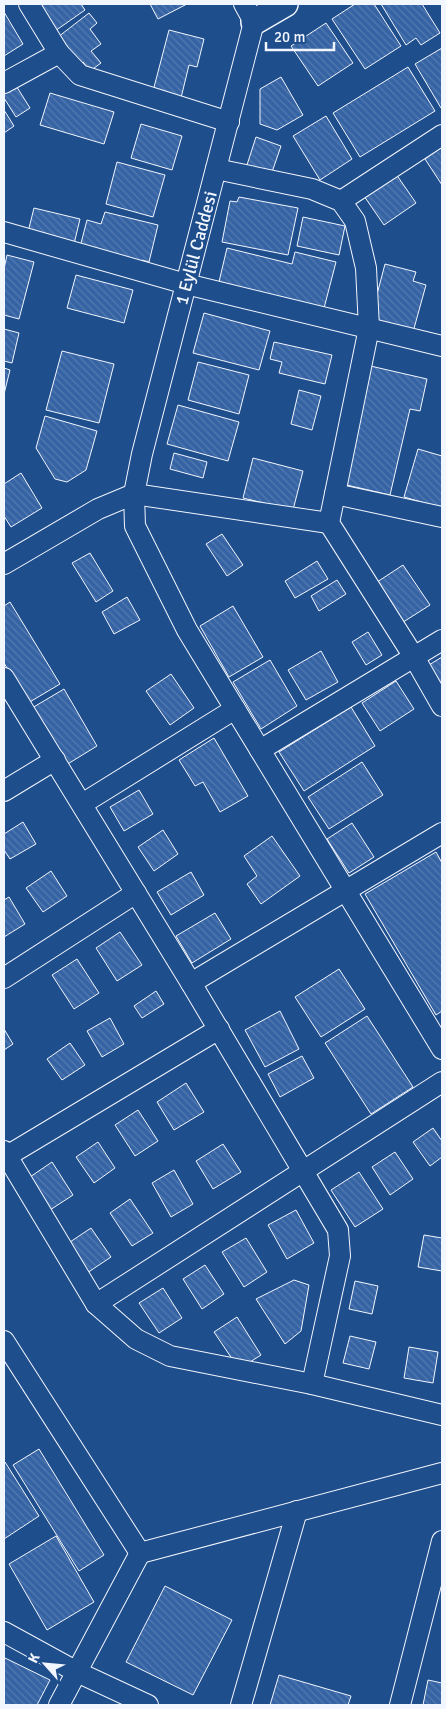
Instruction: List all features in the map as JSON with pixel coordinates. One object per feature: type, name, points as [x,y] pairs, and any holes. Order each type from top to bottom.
[{"type":"street","points":[[29,4],[59,53],[80,75],[229,122]]},
{"type":"street","points":[[249,13],[286,4]]},
{"type":"street","name":"1 Eylül Caddesi","points":[[249,13],[229,122],[142,454],[134,494],[135,526],[187,630],[442,1050]]},
{"type":"street","points":[[4,83],[59,53]]},
{"type":"street","points":[[341,201],[442,135]]},
{"type":"street","points":[[216,169],[312,189],[341,201],[355,221],[366,268],[369,328],[330,523],[414,657],[442,706]]},
{"type":"street","points":[[4,232],[186,284],[442,346]]},
{"type":"street","points":[[4,564],[98,509],[134,494],[330,523]]},
{"type":"street","points":[[335,494],[442,518]]},
{"type":"street","points":[[260,750],[442,640]]},
{"type":"street","points":[[4,678],[219,1029],[338,1230],[340,1256],[312,1384]]},
{"type":"street","points":[[82,804],[235,709]]},
{"type":"street","points":[[4,791],[55,760]]},
{"type":"street","points":[[191,983],[442,833]]},
{"type":"street","points":[[4,978],[136,893]]},
{"type":"street","points":[[219,1029],[5,1154],[96,1304],[136,1340],[170,1356],[312,1384],[442,1415]]},
{"type":"street","points":[[96,1304],[442,1082]]},
{"type":"street","points":[[4,1341],[140,1553]]},
{"type":"street","points":[[59,1705],[140,1553],[442,1473]]},
{"type":"street","points":[[240,1705],[297,1511]]},
{"type":"street","points":[[400,1705],[437,1583],[442,1541]]},
{"type":"street","points":[[4,1632],[77,1672],[148,1705]]},
{"type":"building","points":[[36,4],[81,4],[85,10],[55,31]]},
{"type":"building","points":[[150,4],[187,4],[158,19]]},
{"type":"building","points":[[355,4],[374,4],[401,46],[365,69],[332,19]]},
{"type":"building","points":[[381,4],[422,4],[440,33],[421,45],[416,38],[406,45]]},
{"type":"building","points":[[4,12],[23,44],[4,56]]},
{"type":"building","points":[[89,13],[97,23],[90,29],[101,44],[91,51],[101,63],[90,71],[83,62],[80,65],[58,37]]},
{"type":"building","points":[[326,23],[353,63],[318,86],[291,46]]},
{"type":"building","points":[[169,30],[204,39],[197,67],[189,65],[181,98],[153,91]]},
{"type":"building","points":[[442,48],[442,107],[441,108],[415,64]]},
{"type":"building","points":[[408,67],[435,111],[360,157],[333,113]]},
{"type":"building","points":[[281,77],[303,115],[277,130],[260,124],[260,89]]},
{"type":"building","points":[[15,84],[30,108],[16,117],[4,98],[4,92]]},
{"type":"building","points":[[50,93],[114,112],[104,144],[40,125]]},
{"type":"building","points":[[4,110],[14,126],[4,133]]},
{"type":"building","points":[[326,116],[352,159],[320,180],[293,136]]},
{"type":"building","points":[[141,124],[182,136],[172,170],[131,158]]},
{"type":"building","points":[[256,137],[281,146],[271,175],[246,168]]},
{"type":"building","points":[[442,147],[442,185],[425,159]]},
{"type":"building","points":[[117,162],[165,175],[153,217],[106,204]]},
{"type":"building","points":[[396,174],[416,203],[384,225],[364,196]]},
{"type":"building","points":[[239,197],[298,208],[288,255],[222,242],[230,201],[237,202]]},
{"type":"building","points":[[34,208],[80,219],[74,244],[28,232]]},
{"type":"building","points":[[105,212],[158,225],[149,262],[142,260],[140,267],[79,251],[87,220],[101,224]]},
{"type":"building","points":[[303,217],[345,226],[339,255],[297,246]]},
{"type":"building","points":[[227,248],[292,264],[295,252],[336,262],[323,312],[218,286]]},
{"type":"building","points":[[7,255],[34,262],[19,319],[4,315],[4,269]]},
{"type":"building","points":[[385,264],[416,272],[413,281],[426,285],[413,332],[370,321]]},
{"type":"building","points":[[76,275],[133,290],[124,323],[67,308]]},
{"type":"building","points":[[204,313],[270,331],[259,370],[193,353]]},
{"type":"building","points":[[4,329],[19,333],[12,363],[4,361]]},
{"type":"building","points":[[274,342],[332,355],[325,384],[279,373],[282,362],[270,359]]},
{"type":"building","points":[[62,351],[114,364],[99,423],[46,410]]},
{"type":"building","points":[[198,362],[249,375],[239,414],[188,400]]},
{"type":"building","points":[[366,365],[427,379],[420,411],[410,409],[390,495],[338,483]]},
{"type":"building","points":[[4,368],[10,370],[4,394]]},
{"type":"building","points":[[299,390],[321,396],[312,430],[291,424]]},
{"type":"building","points":[[178,405],[239,422],[228,461],[167,444]]},
{"type":"building","points":[[45,416],[97,431],[86,470],[67,482],[55,479],[36,448]]},
{"type":"building","points":[[418,449],[442,456],[442,508],[404,497]]},
{"type":"building","points":[[174,453],[207,462],[203,478],[170,469]]},
{"type":"building","points":[[253,458],[303,471],[293,510],[243,498]]},
{"type":"building","points":[[21,473],[42,508],[11,527],[4,516],[4,484]]},
{"type":"building","points":[[222,534],[243,565],[227,576],[206,544]]},
{"type":"building","points":[[90,553],[113,591],[96,602],[72,563]]},
{"type":"building","points":[[317,561],[328,579],[295,598],[285,581]]},
{"type":"building","points":[[403,565],[430,605],[397,626],[371,586]]},
{"type":"building","points":[[337,580],[346,594],[319,611],[311,596]]},
{"type":"building","points":[[127,597],[140,620],[114,634],[102,612]]},
{"type":"building","points":[[10,602],[60,684],[28,703],[4,663],[4,606]]},
{"type":"building","points":[[233,606],[263,657],[229,677],[200,626]]},
{"type":"building","points":[[368,632],[382,655],[366,665],[352,642]]},
{"type":"building","points":[[321,651],[338,682],[306,700],[288,670]]},
{"type":"building","points":[[442,657],[442,698],[424,668]]},
{"type":"building","points":[[270,660],[297,706],[261,729],[233,682]]},
{"type":"building","points":[[171,674],[194,708],[170,725],[146,691]]},
{"type":"building","points":[[396,681],[414,709],[380,731],[362,703]]},
{"type":"building","points":[[64,689],[97,746],[66,765],[32,708]]},
{"type":"building","points":[[351,707],[375,746],[304,791],[279,752]]},
{"type":"building","points":[[214,738],[248,796],[220,812],[203,782],[195,786],[179,760]]},
{"type":"building","points":[[362,762],[383,795],[329,829],[308,797]]},
{"type":"building","points":[[139,790],[153,814],[124,831],[110,807]]},
{"type":"building","points":[[23,822],[36,844],[10,859],[4,850],[4,834]]},
{"type":"building","points":[[352,823],[374,857],[349,873],[327,839]]},
{"type":"building","points":[[163,830],[178,854],[154,871],[138,847]]},
{"type":"building","points":[[272,836],[300,876],[261,904],[247,884],[257,876],[244,856]]},
{"type":"building","points":[[436,852],[442,863],[442,1011],[436,1015],[365,894]]},
{"type":"building","points":[[51,871],[67,896],[43,912],[26,888]]},
{"type":"building","points":[[191,872],[204,895],[171,915],[157,892]]},
{"type":"building","points":[[9,897],[25,924],[4,937],[4,900]]},
{"type":"building","points":[[215,913],[231,939],[192,963],[176,936]]},
{"type":"building","points":[[120,932],[142,965],[117,981],[96,948]]},
{"type":"building","points":[[77,959],[99,993],[74,1009],[52,975]]},
{"type":"building","points":[[339,969],[365,1009],[321,1037],[295,997]]},
{"type":"building","points":[[156,991],[164,1004],[142,1018],[134,1006]]},
{"type":"building","points":[[280,1011],[299,1049],[265,1067],[245,1030]]},
{"type":"building","points":[[367,1016],[413,1087],[371,1114],[325,1043]]},
{"type":"building","points":[[110,1018],[124,1044],[102,1057],[87,1031]]},
{"type":"building","points":[[4,1029],[13,1044],[4,1050]]},
{"type":"building","points":[[70,1043],[85,1065],[62,1080],[47,1059]]},
{"type":"building","points":[[302,1056],[314,1078],[280,1097],[268,1074]]},
{"type":"building","points":[[186,1083],[204,1112],[174,1130],[157,1102]]},
{"type":"building","points":[[138,1110],[158,1141],[135,1156],[115,1125]]},
{"type":"building","points":[[433,1128],[442,1141],[442,1157],[430,1166],[413,1142]]},
{"type":"building","points":[[98,1142],[115,1168],[94,1183],[76,1157]]},
{"type":"building","points":[[223,1144],[241,1172],[213,1189],[196,1161]]},
{"type":"building","points":[[395,1152],[413,1179],[390,1195],[372,1167]]},
{"type":"building","points":[[52,1162],[73,1195],[50,1210],[30,1177]]},
{"type":"building","points":[[174,1170],[193,1204],[171,1217],[152,1183]]},
{"type":"building","points":[[359,1172],[383,1209],[355,1227],[331,1190]]},
{"type":"building","points":[[130,1199],[153,1233],[132,1246],[110,1213]]},
{"type":"building","points":[[296,1210],[314,1243],[287,1259],[268,1225]]},
{"type":"building","points":[[91,1228],[111,1257],[87,1273],[67,1244]]},
{"type":"building","points":[[424,1235],[442,1238],[442,1271],[418,1267]]},
{"type":"building","points":[[246,1238],[267,1272],[244,1287],[222,1252]]},
{"type":"building","points":[[205,1265],[224,1294],[202,1309],[183,1279]]},
{"type":"building","points":[[294,1280],[309,1285],[301,1331],[285,1344],[256,1299]]},
{"type":"building","points":[[355,1281],[378,1286],[372,1314],[349,1309]]},
{"type":"building","points":[[163,1288],[182,1318],[159,1333],[139,1303]]},
{"type":"building","points":[[237,1317],[261,1355],[239,1369],[214,1332]]},
{"type":"building","points":[[350,1336],[376,1342],[369,1369],[343,1363]]},
{"type":"building","points":[[409,1347],[438,1352],[433,1383],[404,1378]]},
{"type":"building","points":[[39,1449],[104,1555],[79,1571],[13,1465]]},
{"type":"building","points":[[4,1463],[39,1516],[4,1539]]},
{"type":"building","points":[[56,1536],[94,1602],[47,1630],[9,1564]]},
{"type":"building","points":[[165,1586],[232,1620],[193,1695],[126,1662]]},
{"type":"building","points":[[5,1658],[50,1680],[37,1705],[4,1705]]},
{"type":"building","points":[[279,1675],[351,1696],[348,1705],[270,1705]]},
{"type":"building","points":[[428,1680],[442,1683],[442,1705],[423,1705]]}]
